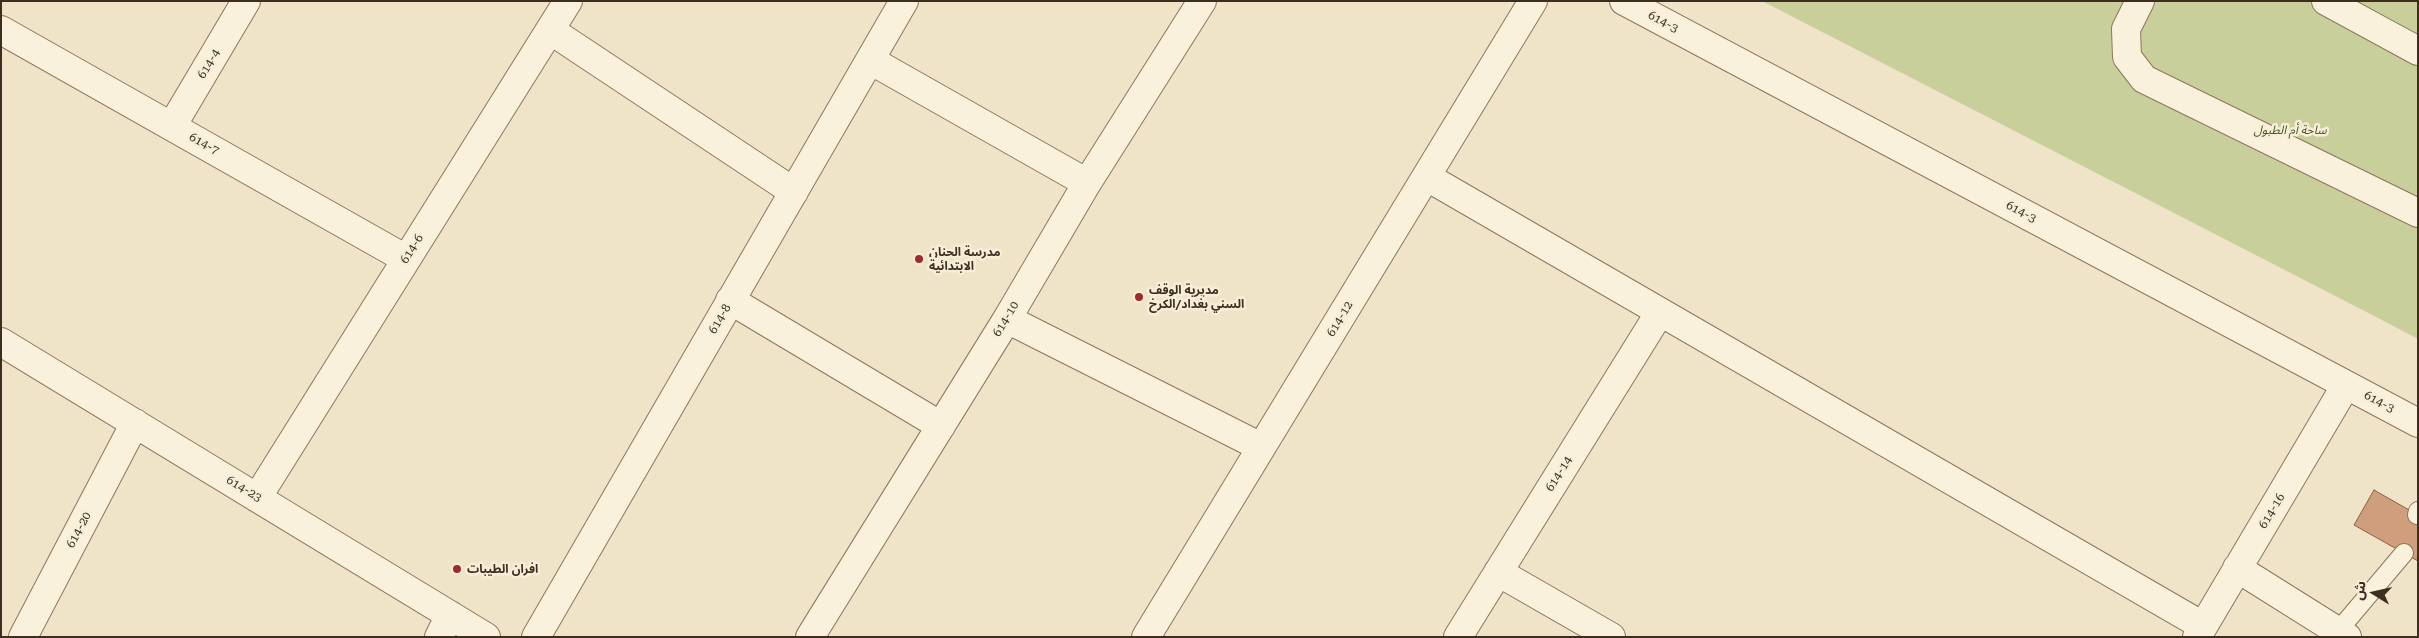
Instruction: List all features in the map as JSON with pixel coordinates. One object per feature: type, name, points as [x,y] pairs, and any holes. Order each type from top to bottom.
[{"type":"street","name":"614-4","points":[[172,126],[246,1]]},
{"type":"street","name":"614-6","points":[[257,498],[568,1]]},
{"type":"street","name":"614-8","points":[[536,637],[904,1]]},
{"type":"street","name":"614-10","points":[[810,637],[1007,319],[1086,183],[1202,1]]},
{"type":"street","name":"614-12","points":[[1146,637],[1533,1]]},
{"type":"street","name":"614-3","points":[[1624,1],[2418,423]]},
{"type":"street","points":[[2140,1],[2126,29],[2128,57],[2144,79],[2418,213]]},
{"type":"street","points":[[2326,1],[2418,51]]},
{"type":"street","name":"614-7","points":[[1,30],[406,258]]},
{"type":"street","points":[[550,30],[794,192]]},
{"type":"street","points":[[870,60],[1086,183]]},
{"type":"street","points":[[1427,176],[2200,631]]},
{"type":"street","points":[[730,300],[941,426]]},
{"type":"street","name":"614-14","points":[[1458,637],[1660,312]]},
{"type":"street","points":[[1007,319],[1261,448]]},
{"type":"street","name":"614-23","points":[[1,342],[257,498],[445,626],[486,637]]},
{"type":"street","name":"614-16","points":[[2200,631],[2346,385]]},
{"type":"street","name":"614-20","points":[[23,637],[135,423]]},
{"type":"street","points":[[2237,568],[2343,634]]},
{"type":"street","points":[[1498,572],[1611,637]]},
{"type":"lane","points":[[2343,634],[2404,553]]},
{"type":"green space","name":"ساحة أم الطبول","points":[[1762,1],[2418,1],[2418,339],[2380,319]]},
{"type":"building","points":[[2374,490],[2418,515],[2418,561],[2354,525]]},
{"type":"place","name":"مدرسة الحنان الابتدائية","points":[[919,259]]},
{"type":"place","name":"مديرية الوقف السني بغداد/الكرخ","points":[[1139,297]]},
{"type":"place","name":"افران الطيبات","points":[[457,569]]}]
